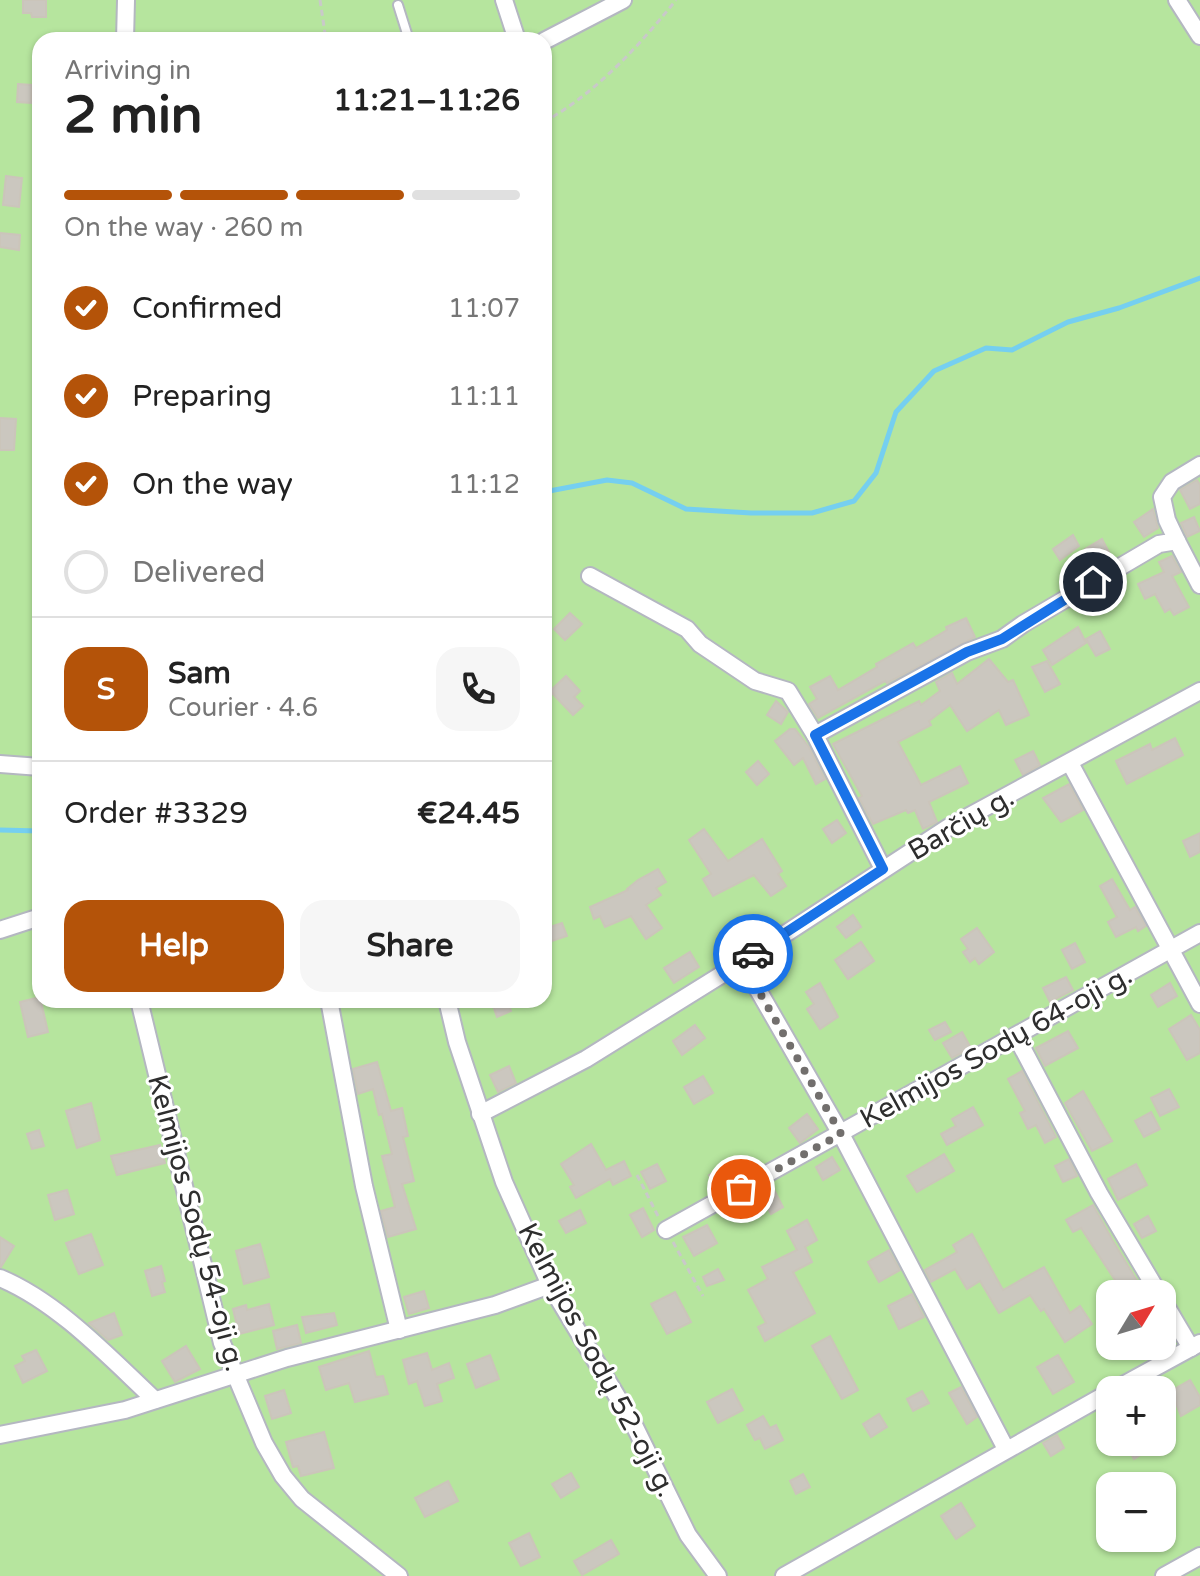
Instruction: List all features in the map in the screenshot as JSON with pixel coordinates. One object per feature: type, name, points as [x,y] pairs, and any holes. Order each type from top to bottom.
[{"type":"street","points":[[125,32],[126,0]]},
{"type":"street","points":[[504,0],[514,32]]},
{"type":"street","points":[[552,37],[623,0]]},
{"type":"street","points":[[1177,0],[1200,36]]},
{"type":"street","points":[[1200,465],[1172,482],[1162,497],[1167,520],[1200,585]]},
{"type":"street","points":[[815,735],[967,652],[1002,639],[1159,544],[1177,541]]},
{"type":"street","points":[[590,576],[687,629],[700,644],[755,681],[780,686],[788,691],[815,735],[883,869]]},
{"type":"street","name":"Barčių g.","points":[[480,1114],[586,1059],[949,827],[1200,691]]},
{"type":"street","points":[[1070,763],[1200,1004]]},
{"type":"street","points":[[0,764],[32,766]]},
{"type":"street","points":[[0,930],[32,920]]},
{"type":"street","name":"Kelmijos Sodų 64-oji g.","points":[[666,1230],[1200,933]]},
{"type":"street","points":[[742,962],[841,1134],[1006,1449]]},
{"type":"street","name":"Kelmijos Sodų 54-oji g.","points":[[141,1008],[222,1343],[264,1443],[283,1476],[302,1499],[399,1576]]},
{"type":"street","points":[[331,1008],[364,1186],[399,1330]]},
{"type":"street","name":"Kelmijos Sodų 52-oji g.","points":[[449,1008],[480,1114],[504,1182],[550,1285],[633,1423],[688,1535],[718,1576]]},
{"type":"street","points":[[1016,1036],[1099,1193],[1151,1280]]},
{"type":"street","points":[[0,1278],[40,1300],[91,1341],[155,1400]]},
{"type":"street","points":[[0,1435],[125,1410],[234,1374],[495,1305],[550,1285]]},
{"type":"street","points":[[1139,1376],[1195,1345],[1176,1319]]},
{"type":"street","points":[[784,1576],[1096,1400]]},
{"type":"street","points":[[1164,1576],[1200,1556]]},
{"type":"lane","points":[[398,5],[406,32]]},
{"type":"path","points":[[320,0],[325,32]]},
{"type":"path","points":[[552,118],[566,110],[639,46],[676,0]]},
{"type":"green space","points":[[0,0],[1200,0],[1200,1576],[0,1576]]},
{"type":"building","points":[[23,0],[46,0],[46,17],[23,13]]},
{"type":"building","points":[[18,84],[32,85],[31,103],[17,102]]},
{"type":"building","points":[[6,176],[22,178],[19,207],[3,205]]},
{"type":"building","points":[[0,233],[20,235],[19,250],[0,247]]},
{"type":"building","points":[[0,418],[16,419],[14,450],[0,450]]},
{"type":"building","points":[[1197,480],[1200,504],[1190,509],[1180,490]]},
{"type":"building","points":[[1153,509],[1158,528],[1144,537],[1134,522]]},
{"type":"building","points":[[1194,517],[1200,531],[1187,537],[1181,523]]},
{"type":"building","points":[[1073,535],[1079,546],[1060,560],[1053,549]]},
{"type":"building","points":[[1102,539],[1111,556],[1095,565],[1085,549]]},
{"type":"building","points":[[1172,556],[1181,572],[1172,576],[1189,607],[1174,615],[1170,609],[1165,612],[1155,594],[1145,599],[1138,584],[1164,572],[1159,562]]},
{"type":"building","points":[[570,613],[582,624],[565,640],[554,629]]},
{"type":"building","points":[[966,618],[975,637],[818,718],[809,704],[817,699],[810,687],[830,676],[838,690],[913,643],[916,648],[947,630],[946,627]]},
{"type":"building","points":[[1078,627],[1086,643],[1052,665],[1043,650]]},
{"type":"building","points":[[1100,631],[1110,649],[1096,656],[1086,639]]},
{"type":"building","points":[[989,659],[1008,682],[1013,680],[1029,715],[1006,725],[999,710],[967,731],[950,705],[929,721],[931,725],[898,742],[921,785],[960,766],[968,783],[929,802],[937,822],[923,829],[915,810],[908,813],[906,810],[873,824],[859,798],[862,796],[833,744],[919,701],[921,705],[940,691],[936,682],[952,673],[957,684]]},
{"type":"building","points":[[1047,661],[1060,684],[1045,692],[1032,667]]},
{"type":"building","points":[[566,676],[580,691],[574,697],[583,706],[573,715],[552,693],[552,689]]},
{"type":"building","points":[[776,701],[788,712],[781,724],[767,715]]},
{"type":"building","points":[[790,729],[795,729],[809,747],[825,779],[816,784],[803,758],[794,765],[775,741]]},
{"type":"building","points":[[1175,738],[1183,755],[1127,784],[1116,761],[1150,744],[1152,750]]},
{"type":"building","points":[[1033,751],[1040,765],[1023,775],[1015,760]]},
{"type":"building","points":[[758,761],[769,774],[757,785],[746,772]]},
{"type":"building","points":[[1069,784],[1083,810],[1061,822],[1043,798]]},
{"type":"building","points":[[837,820],[846,833],[832,843],[823,829]]},
{"type":"building","points":[[704,829],[728,861],[762,839],[782,871],[778,874],[786,886],[771,896],[754,875],[713,896],[703,879],[711,874],[689,840]]},
{"type":"building","points":[[1200,833],[1200,852],[1190,857],[1183,841]]},
{"type":"building","points":[[658,869],[666,882],[656,888],[661,895],[646,905],[662,928],[646,939],[631,916],[605,927],[600,916],[594,919],[590,907],[628,890],[638,880]]},
{"type":"building","points":[[1112,879],[1130,910],[1135,907],[1146,926],[1138,931],[1136,927],[1116,937],[1108,922],[1117,917],[1100,886]]},
{"type":"building","points":[[853,915],[861,927],[846,938],[837,927]]},
{"type":"building","points":[[562,923],[567,936],[552,941],[552,926]]},
{"type":"building","points":[[977,928],[994,952],[979,964],[975,958],[970,962],[963,952],[968,949],[961,939]]},
{"type":"building","points":[[861,942],[874,961],[848,979],[835,960]]},
{"type":"building","points":[[1075,943],[1085,962],[1072,969],[1062,950]]},
{"type":"building","points":[[690,952],[699,967],[674,983],[664,968]]},
{"type":"building","points":[[778,952],[786,964],[766,982],[759,969],[760,964]]},
{"type":"building","points":[[1066,977],[1073,990],[1050,1002],[1043,988]]},
{"type":"building","points":[[820,983],[838,1017],[820,1029],[807,1009],[814,1004],[806,992]]},
{"type":"building","points":[[1170,983],[1177,996],[1158,1007],[1151,995]]},
{"type":"building","points":[[32,999],[32,1008],[43,1008],[48,1032],[28,1037],[20,1002]]},
{"type":"building","points":[[494,1008],[510,1008],[511,1011],[497,1017]]},
{"type":"building","points":[[1191,1015],[1200,1030],[1200,1053],[1187,1060],[1169,1029]]},
{"type":"building","points":[[945,1022],[951,1032],[935,1040],[929,1030]]},
{"type":"building","points":[[695,1025],[705,1038],[682,1055],[673,1041]]},
{"type":"building","points":[[1068,1031],[1078,1048],[1045,1066],[1036,1048]]},
{"type":"building","points":[[962,1032],[971,1048],[952,1058],[943,1043]]},
{"type":"building","points":[[377,1062],[391,1111],[402,1108],[408,1136],[403,1137],[414,1181],[402,1184],[416,1229],[388,1237],[381,1211],[395,1207],[382,1156],[392,1154],[373,1089],[358,1094],[353,1069]]},
{"type":"building","points":[[509,1066],[516,1083],[498,1092],[490,1075]]},
{"type":"building","points":[[1022,1071],[1056,1137],[1045,1143],[1036,1125],[1028,1129],[1020,1113],[1025,1111],[1008,1079]]},
{"type":"building","points":[[703,1076],[713,1093],[694,1104],[684,1087]]},
{"type":"building","points":[[1169,1089],[1179,1107],[1160,1116],[1151,1098]]},
{"type":"building","points":[[1083,1091],[1112,1141],[1092,1151],[1065,1103]]},
{"type":"building","points":[[91,1103],[100,1140],[77,1148],[66,1111]]},
{"type":"building","points":[[973,1107],[983,1125],[947,1145],[941,1134],[956,1126],[952,1119]]},
{"type":"building","points":[[1151,1112],[1160,1129],[1144,1137],[1135,1121]]},
{"type":"building","points":[[807,1114],[818,1129],[800,1143],[789,1128]]},
{"type":"building","points":[[39,1130],[44,1146],[32,1149],[27,1134]]},
{"type":"building","points":[[591,1144],[606,1170],[624,1161],[631,1176],[613,1185],[610,1179],[576,1198],[570,1187],[574,1185],[561,1164]]},
{"type":"building","points":[[160,1145],[165,1163],[117,1175],[111,1156]]},
{"type":"building","points":[[944,1154],[954,1171],[917,1192],[907,1176]]},
{"type":"building","points":[[832,1157],[840,1170],[823,1180],[816,1167]]},
{"type":"building","points":[[1069,1159],[1077,1176],[1063,1182],[1055,1166]]},
{"type":"building","points":[[657,1164],[666,1181],[650,1189],[641,1172]]},
{"type":"building","points":[[728,1164],[736,1178],[717,1189],[709,1175]]},
{"type":"building","points":[[1136,1164],[1147,1185],[1118,1200],[1108,1179]]},
{"type":"building","points":[[771,1184],[783,1207],[771,1214],[759,1191]]},
{"type":"building","points":[[67,1190],[74,1214],[55,1220],[48,1195]]},
{"type":"building","points":[[1093,1205],[1137,1280],[1115,1280],[1081,1228],[1073,1232],[1066,1220]]},
{"type":"building","points":[[643,1208],[654,1230],[642,1237],[630,1215]]},
{"type":"building","points":[[580,1210],[586,1223],[566,1233],[559,1221]]},
{"type":"building","points":[[1148,1216],[1156,1231],[1142,1238],[1134,1224]]},
{"type":"building","points":[[807,1220],[817,1240],[805,1247],[812,1262],[793,1272],[815,1313],[765,1341],[758,1327],[766,1323],[748,1290],[768,1279],[762,1267],[797,1250],[787,1231]]},
{"type":"building","points":[[707,1225],[717,1243],[694,1256],[683,1237]]},
{"type":"building","points":[[91,1234],[103,1265],[79,1274],[66,1243]]},
{"type":"building","points":[[972,1234],[1003,1290],[1044,1267],[1070,1313],[1080,1306],[1092,1324],[1065,1342],[1044,1309],[1041,1311],[1030,1295],[999,1313],[980,1281],[967,1289],[955,1269],[931,1282],[925,1270],[957,1252],[953,1245]]},
{"type":"building","points":[[0,1237],[14,1246],[1,1267],[0,1267]]},
{"type":"building","points":[[260,1244],[269,1277],[244,1284],[236,1251]]},
{"type":"building","points":[[889,1250],[900,1270],[879,1282],[868,1262]]},
{"type":"building","points":[[161,1266],[165,1292],[152,1296],[145,1271]]},
{"type":"building","points":[[718,1269],[724,1280],[707,1286],[703,1277]]},
{"type":"building","points":[[424,1291],[429,1308],[409,1314],[404,1297]]},
{"type":"building","points":[[675,1292],[691,1322],[667,1334],[651,1304]]},
{"type":"building","points":[[912,1294],[924,1317],[899,1329],[888,1306]]},
{"type":"building","points":[[269,1304],[274,1325],[239,1334],[233,1309],[246,1305],[247,1310]]},
{"type":"building","points":[[114,1313],[122,1335],[108,1340],[89,1323]]},
{"type":"building","points":[[334,1313],[337,1325],[306,1333],[302,1317]]},
{"type":"building","points":[[297,1325],[301,1343],[277,1349],[273,1331]]},
{"type":"building","points":[[830,1336],[858,1390],[842,1399],[812,1346]]},
{"type":"building","points":[[186,1346],[200,1369],[175,1382],[162,1361]]},
{"type":"building","points":[[36,1350],[47,1371],[23,1383],[15,1366],[25,1361],[22,1356]]},
{"type":"building","points":[[369,1351],[376,1377],[383,1376],[388,1394],[355,1402],[349,1383],[326,1390],[319,1367]]},
{"type":"building","points":[[427,1353],[432,1370],[449,1363],[454,1378],[437,1384],[442,1401],[425,1406],[417,1381],[409,1384],[403,1360]]},
{"type":"building","points":[[490,1355],[499,1379],[476,1388],[467,1364]]},
{"type":"building","points":[[1058,1355],[1074,1382],[1053,1394],[1037,1367]]},
{"type":"building","points":[[1190,1380],[1200,1397],[1200,1405],[1181,1416],[1176,1404],[1176,1388]]},
{"type":"building","points":[[961,1387],[977,1417],[967,1424],[949,1393]]},
{"type":"building","points":[[732,1389],[743,1410],[718,1423],[707,1402]]},
{"type":"building","points":[[284,1390],[291,1413],[272,1419],[265,1396]]},
{"type":"building","points":[[922,1391],[929,1403],[913,1411],[907,1399]]},
{"type":"building","points":[[879,1414],[887,1427],[871,1437],[863,1424]]},
{"type":"building","points":[[763,1416],[770,1428],[776,1425],[783,1440],[765,1449],[760,1438],[755,1440],[747,1425]]},
{"type":"building","points":[[324,1432],[334,1468],[301,1476],[298,1466],[293,1467],[286,1442]]},
{"type":"building","points":[[1057,1435],[1064,1448],[1051,1456],[1043,1443]]},
{"type":"building","points":[[571,1473],[579,1487],[561,1498],[552,1484]]},
{"type":"building","points":[[803,1474],[810,1487],[796,1494],[790,1481]]},
{"type":"building","points":[[448,1481],[458,1501],[425,1517],[415,1498]]},
{"type":"building","points":[[961,1503],[975,1526],[956,1539],[941,1516]]},
{"type":"building","points":[[529,1533],[540,1557],[521,1566],[509,1543]]},
{"type":"building","points":[[611,1540],[619,1554],[582,1575],[574,1561]]},
{"type":"waterway","points":[[552,490],[607,480],[632,483],[686,509],[751,513],[812,513],[854,501],[876,473],[896,412],[934,371],[986,348],[1012,350],[1068,322],[1119,308],[1200,278]]},
{"type":"waterway","points":[[0,830],[32,831]]},
{"type":"way so far","points":[[741,1189],[841,1134],[742,962],[753,954]]},
{"type":"route","points":[[753,954],[883,869],[815,735],[885,694],[988,642],[1002,639],[1093,582]]}]
